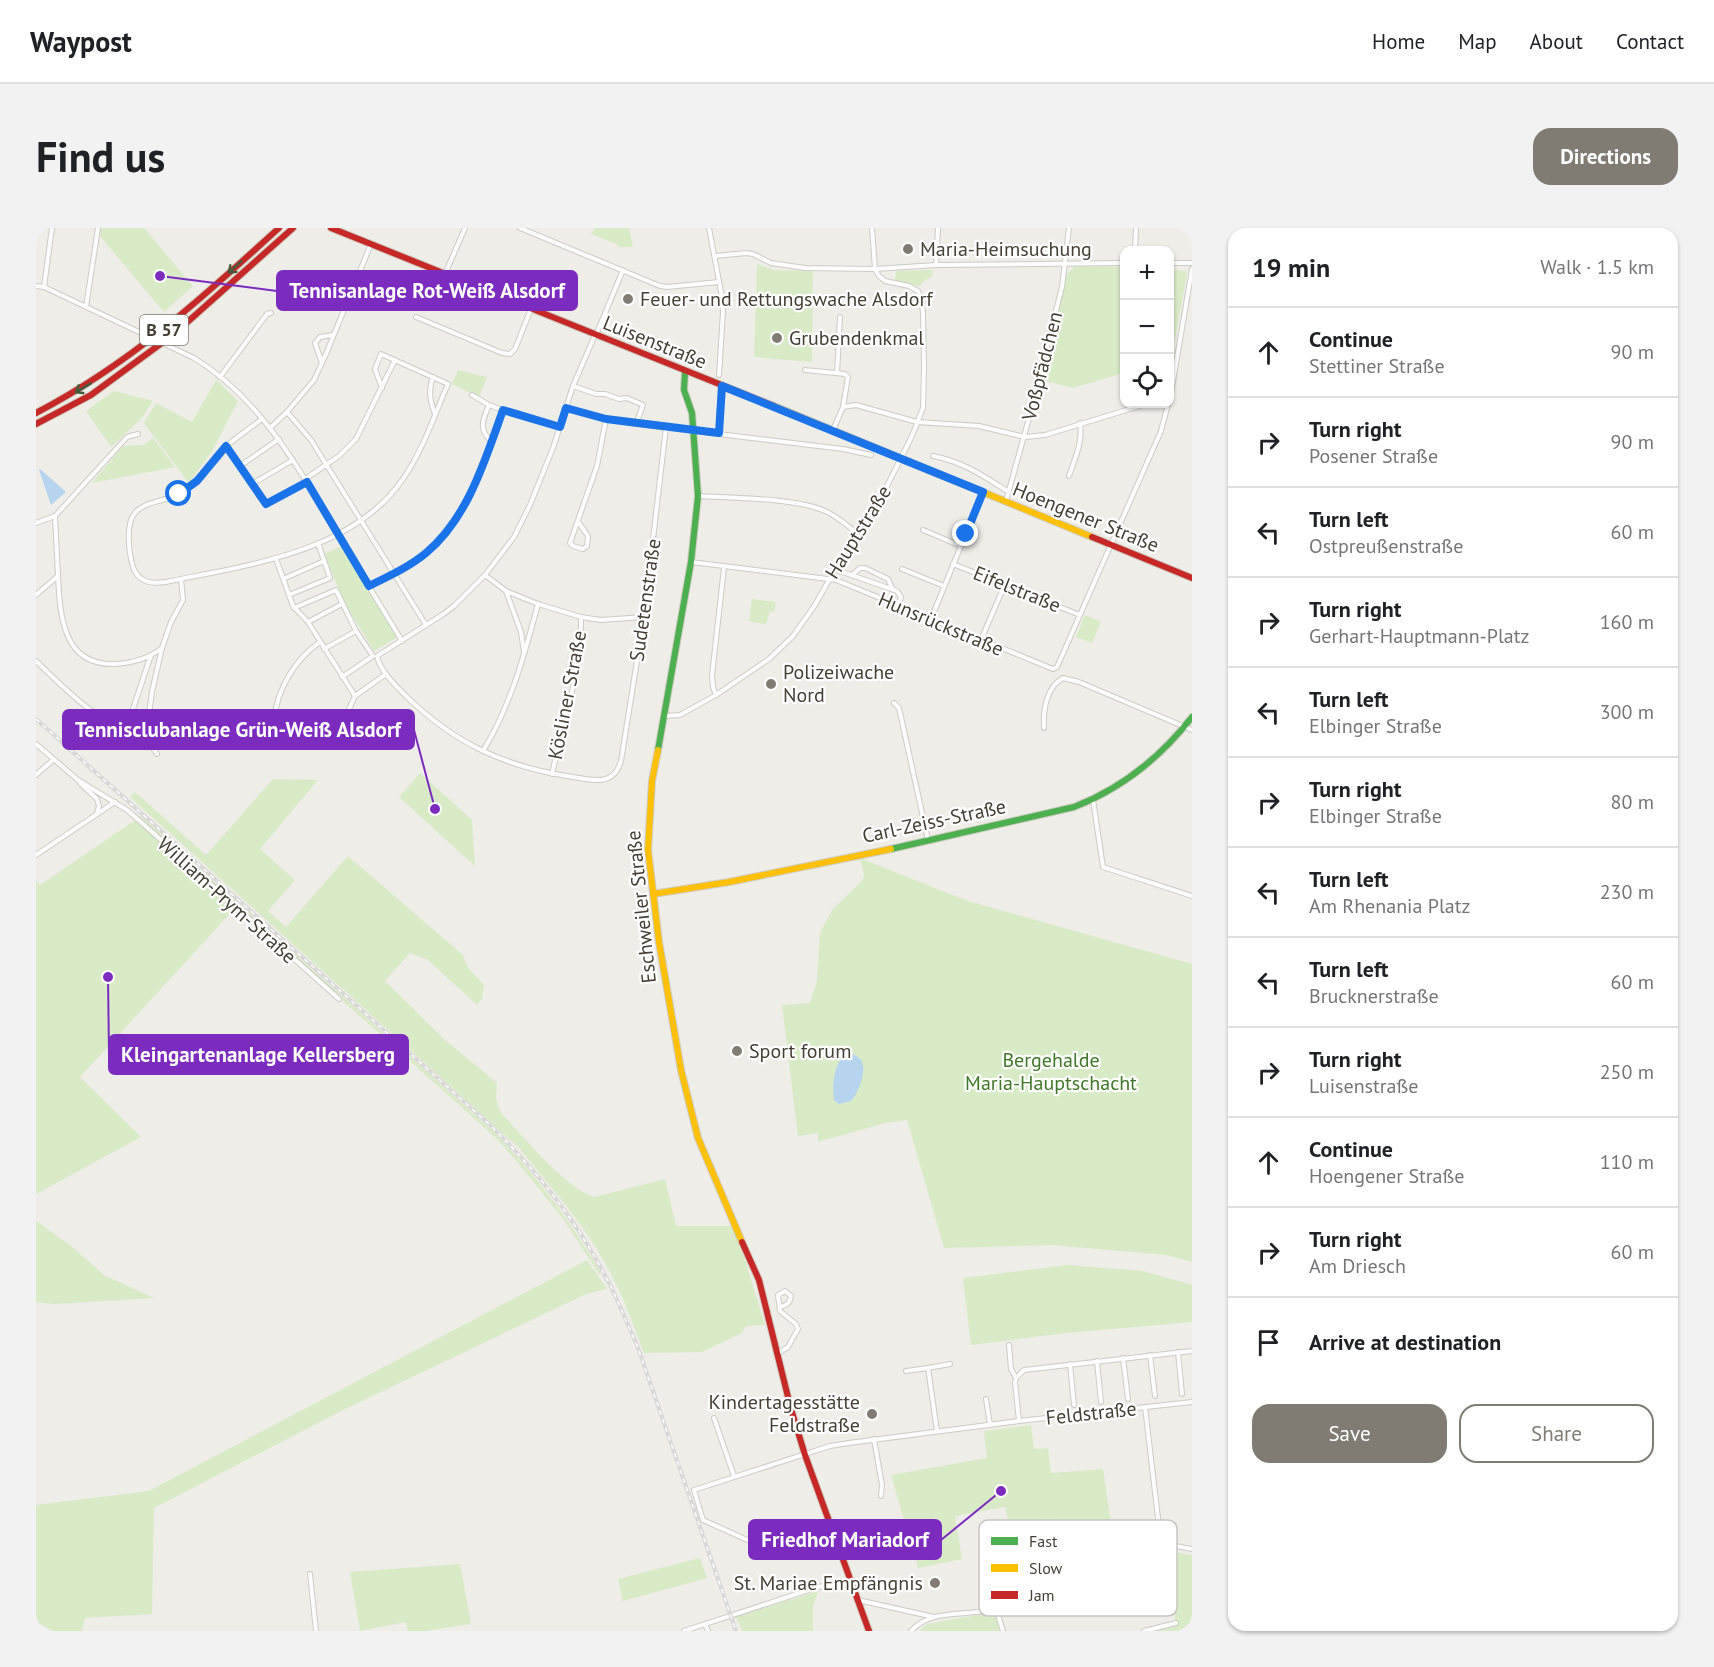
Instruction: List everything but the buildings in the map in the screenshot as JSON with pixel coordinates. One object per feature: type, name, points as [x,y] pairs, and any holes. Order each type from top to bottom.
[{"type":"street","points":[[44,287],[52,228]]},
{"type":"street","points":[[86,307],[98,228]]},
{"type":"street","name":"B 57","points":[[36,413],[84,388],[154,338],[279,228]]},
{"type":"street","name":"B 57","points":[[36,424],[91,395],[162,342],[212,301],[293,228]]},
{"type":"street","name":"Luisenstraße","points":[[331,228],[901,458]]},
{"type":"street","points":[[445,275],[465,228]]},
{"type":"street","points":[[520,228],[667,287],[719,282]]},
{"type":"street","points":[[709,228],[723,312],[719,375]]},
{"type":"street","points":[[872,228],[875,269]]},
{"type":"street","points":[[936,265],[938,228]]},
{"type":"street","name":"Voßpfädchen","points":[[1006,501],[1042,371],[1040,367],[1066,263],[1069,228]]},
{"type":"street","points":[[1135,246],[1136,228]]},
{"type":"street","points":[[270,428],[309,387],[322,363],[371,244]]},
{"type":"street","points":[[715,256],[746,253],[771,263],[793,267],[875,269],[936,265],[1120,263]]},
{"type":"street","points":[[1174,263],[1192,263]]},
{"type":"street","name":"Hauptstraße","points":[[665,716],[680,715],[716,695],[769,658],[793,636],[815,605],[856,532],[880,498],[901,458],[923,408],[923,312],[918,291],[909,286],[885,281],[875,269]]},
{"type":"street","points":[[1174,375],[1192,269]]},
{"type":"street","points":[[552,774],[528,768],[483,751],[453,735],[426,715],[386,674],[376,658],[454,606],[485,575],[514,537],[521,525],[560,427],[573,386],[623,270]]},
{"type":"street","points":[[36,286],[44,287],[154,338],[207,366],[220,377],[279,439],[402,641]]},
{"type":"street","points":[[416,317],[502,353],[510,354],[515,349],[531,309]]},
{"type":"street","points":[[220,377],[267,314],[271,313]]},
{"type":"street","points":[[837,373],[840,317]]},
{"type":"street","points":[[322,363],[315,343],[320,337],[333,335]]},
{"type":"street","points":[[262,419],[226,446],[197,481],[169,498],[139,508],[131,519],[129,527],[133,566],[139,577],[147,583],[181,579],[276,560],[338,534],[386,500],[403,479],[418,453],[448,384],[381,354],[375,369],[382,388]]},
{"type":"street","points":[[226,446],[266,504],[326,466],[356,439],[395,360]]},
{"type":"street","points":[[805,370],[845,374],[848,377],[843,407],[834,430]]},
{"type":"street","name":"Eschweiler Straße","points":[[685,372],[684,390],[692,413],[694,430],[698,496],[691,562],[665,716],[651,781],[647,831],[653,894],[670,1010],[694,1121],[710,1170],[759,1280],[776,1354],[805,1455],[869,1631]]},
{"type":"street","points":[[433,377],[430,401],[435,414]]},
{"type":"street","points":[[573,386],[596,394],[605,393],[619,399],[627,398],[643,405],[636,424]]},
{"type":"street","points":[[719,433],[722,386]]},
{"type":"street","points":[[472,395],[489,405],[560,427]]},
{"type":"street","points":[[489,405],[482,425],[483,431],[491,441]]},
{"type":"street","points":[[843,407],[856,405],[917,422],[979,426],[1024,437],[1044,435],[1132,408]]},
{"type":"street","points":[[566,408],[606,419],[636,424],[843,449],[871,455]]},
{"type":"street","points":[[1080,615],[1161,430],[1167,408]]},
{"type":"street","points":[[369,586],[427,552],[447,531],[467,499],[503,410]]},
{"type":"street","points":[[287,412],[299,424],[426,625]]},
{"type":"street","points":[[579,523],[588,536],[587,546],[583,549],[570,543],[579,523],[597,466],[606,419]]},
{"type":"street","points":[[1069,476],[1080,446],[1082,434],[1080,423]]},
{"type":"street","name":"Sudetenstraße","points":[[552,774],[599,781],[613,776],[621,760],[644,617],[666,427]]},
{"type":"street","points":[[36,523],[55,516],[127,437],[138,434]]},
{"type":"street","points":[[240,466],[279,439]]},
{"type":"street","name":"Hoengener Straße","points":[[933,456],[954,460],[1009,492]]},
{"type":"street","name":"Hoengener Straße","points":[[901,458],[1192,578]]},
{"type":"street","points":[[252,484],[293,460]]},
{"type":"street","points":[[931,619],[983,492]]},
{"type":"street","points":[[698,496],[780,502],[817,508],[836,517],[856,532]]},
{"type":"street","points":[[55,516],[60,610],[67,637],[78,651],[93,661],[109,664],[131,662],[151,655],[162,648]]},
{"type":"street","points":[[923,530],[961,546]]},
{"type":"street","points":[[289,595],[330,578],[318,543]]},
{"type":"street","points":[[276,560],[294,608],[308,622],[355,696]]},
{"type":"street","points":[[284,579],[324,561]]},
{"type":"street","name":"Hunsrückstraße","points":[[691,562],[829,578],[1053,669],[1057,667],[1080,615]]},
{"type":"street","name":"Eifelstraße","points":[[953,564],[1080,615]]},
{"type":"street","points":[[716,695],[712,675],[724,567]]},
{"type":"street","points":[[852,575],[860,568],[865,568],[888,579],[892,589]]},
{"type":"street","points":[[902,568],[944,586]]},
{"type":"street","points":[[834,569],[892,589],[900,594],[898,606]]},
{"type":"street","points":[[485,575],[506,591],[538,604],[581,617],[601,620],[644,617]]},
{"type":"street","points":[[36,595],[55,576],[58,576]]},
{"type":"street","points":[[144,738],[162,648],[171,622],[183,600],[181,579]]},
{"type":"street","points":[[981,640],[1005,584]]},
{"type":"street","points":[[294,608],[336,590],[356,631],[373,656],[342,677]]},
{"type":"street","points":[[506,591],[521,632],[524,659]]},
{"type":"street","points":[[308,622],[342,604]]},
{"type":"street","points":[[483,751],[506,710],[524,659],[538,604]]},
{"type":"street","name":"Kösliner Straße","points":[[552,774],[578,661],[582,637],[581,617]]},
{"type":"street","points":[[324,649],[356,631]]},
{"type":"street","points":[[320,642],[303,657],[282,686],[272,732],[276,743],[282,745],[345,740],[349,709],[355,696],[386,674]]},
{"type":"street","points":[[126,730],[151,655]]},
{"type":"street","points":[[36,662],[82,704],[104,719],[144,738],[157,754]]},
{"type":"street","points":[[1044,728],[1045,705],[1053,685],[1063,678],[1079,682],[1192,730]]},
{"type":"street","points":[[894,703],[899,708],[928,841]]},
{"type":"street","name":"Carl-Zeiss-Straße","points":[[653,894],[729,882],[928,841],[1050,813],[1093,800],[1143,770],[1156,759],[1192,717]]},
{"type":"street","points":[[36,744],[97,799],[99,806],[96,814]]},
{"type":"street","points":[[36,775],[54,760]]},
{"type":"street","name":"William-Prym-Straße","points":[[78,780],[115,802],[142,823],[339,999]]},
{"type":"street","points":[[1093,800],[1103,867],[1192,896]]},
{"type":"street","points":[[36,855],[115,802]]},
{"type":"street","points":[[776,1354],[789,1347],[798,1329],[796,1324],[780,1311],[780,1307]]},
{"type":"street","points":[[1008,1345],[1011,1368],[1016,1378],[1019,1421]]},
{"type":"street","points":[[1016,1378],[1024,1370],[1030,1368],[1192,1351]]},
{"type":"street","points":[[1178,1352],[1182,1394]]},
{"type":"street","points":[[1150,1355],[1155,1396]]},
{"type":"street","points":[[1123,1358],[1128,1399]]},
{"type":"street","points":[[1097,1361],[1101,1402]]},
{"type":"street","points":[[906,1371],[950,1364]]},
{"type":"street","points":[[1070,1364],[1074,1405]]},
{"type":"street","points":[[928,1368],[937,1431]]},
{"type":"street","points":[[986,1399],[990,1425]]},
{"type":"street","name":"Feldstraße","points":[[828,1523],[763,1547],[703,1520],[694,1490],[830,1446],[1019,1421],[1192,1402]]},
{"type":"street","points":[[1145,1407],[1158,1520]]},
{"type":"street","points":[[714,1418],[734,1476]]},
{"type":"street","points":[[874,1439],[882,1485],[881,1496]]},
{"type":"street","points":[[1177,1547],[1192,1549]]},
{"type":"street","points":[[310,1574],[316,1631]]},
{"type":"street","points":[[684,1631],[818,1587],[851,1581]]},
{"type":"street","points":[[858,1600],[931,1614],[935,1617]]},
{"type":"street","points":[[910,1631],[919,1623],[935,1617],[979,1611]]},
{"type":"street","points":[[999,1616],[1004,1631]]},
{"type":"street","points":[[1144,1631],[1176,1623]]},
{"type":"street","points":[[705,1624],[708,1631]]},
{"type":"green space","points":[[100,228],[144,228],[193,286],[164,312],[99,235]]},
{"type":"green space","points":[[595,228],[629,228],[633,247],[619,247],[617,244],[591,234]]},
{"type":"green space","points":[[757,264],[774,270],[813,271],[812,362],[754,357]]},
{"type":"green space","points":[[1075,266],[1120,267],[1120,374],[1073,388],[1042,380],[1067,274]]},
{"type":"green space","points":[[933,270],[932,276],[920,286],[895,281],[896,271]]},
{"type":"green space","points":[[1174,270],[1187,273],[1174,346]]},
{"type":"green space","points":[[458,370],[487,377],[479,397],[452,384]]},
{"type":"green space","points":[[216,380],[238,401],[212,451],[189,483],[144,423],[156,403],[192,422]]},
{"type":"green space","points":[[114,391],[153,401],[142,418],[111,447],[86,411]]},
{"type":"green space","points":[[153,438],[175,467],[92,483],[123,446],[144,445]]},
{"type":"green space","points":[[343,545],[398,637],[374,651],[345,604],[324,554]]},
{"type":"green space","points":[[752,599],[776,602],[774,612],[770,611],[766,624],[749,621]]},
{"type":"green space","points":[[1085,615],[1101,622],[1092,643],[1076,637]]},
{"type":"green space","points":[[420,773],[472,820],[475,866],[399,797]]},
{"type":"green space","points":[[273,779],[318,780],[260,849],[295,880],[268,911],[286,927],[348,856],[463,955],[468,968],[484,985],[482,999],[477,1005],[428,960],[410,953],[385,981],[444,1039],[497,1083],[496,1099],[501,1113],[557,1172],[582,1192],[594,1197],[665,1179],[676,1226],[731,1226],[742,1250],[765,1325],[746,1326],[742,1333],[702,1352],[644,1353],[607,1266],[572,1213],[519,1148],[130,797],[135,792],[206,855]]},
{"type":"green space","points":[[141,816],[494,1132],[552,1199],[601,1273],[599,1274],[564,1220],[497,1139],[237,906],[80,1077],[141,1137],[36,1194],[36,880],[40,885]]},
{"type":"green space","name":"Bergehalde Maria-Hauptschacht","points":[[860,858],[968,901],[1192,964],[1192,1262],[1167,1255],[1052,1245],[944,1248],[907,1120],[885,1123],[818,1142],[818,1133],[798,1136],[782,1005],[810,1003],[817,981],[820,933],[832,910],[863,880]]},
{"type":"green space","points":[[36,1221],[71,1246],[104,1275],[154,1298],[54,1304],[36,1302]]},
{"type":"green space","points":[[587,1260],[607,1289],[586,1294],[341,1411],[154,1508],[152,1614],[85,1618],[82,1631],[53,1631],[36,1622],[36,1505],[149,1491]]},
{"type":"green space","points":[[1067,1265],[1143,1271],[1192,1285],[1192,1322],[1066,1333],[971,1345],[963,1278]]},
{"type":"green space","points":[[1031,1425],[1034,1449],[1048,1448],[1051,1473],[1103,1469],[1110,1520],[1008,1520],[1005,1507],[955,1516],[962,1559],[918,1568],[891,1475],[987,1458],[984,1431]]},
{"type":"green space","points":[[1177,1553],[1192,1555],[1192,1631],[1157,1631],[1176,1626]]},
{"type":"green space","points":[[700,1558],[707,1578],[623,1601],[618,1579]]},
{"type":"green space","points":[[460,1564],[471,1624],[425,1631],[408,1631],[406,1622],[360,1631],[350,1572]]},
{"type":"green space","points":[[818,1591],[813,1607],[813,1631],[742,1631],[736,1617]]},
{"type":"green space","points":[[979,1615],[996,1616],[1001,1631],[919,1631],[927,1624]]},
{"type":"water","points":[[39,470],[66,492],[51,505]]},
{"type":"water","points":[[853,1054],[860,1058],[862,1063],[862,1079],[851,1101],[839,1104],[834,1100],[835,1072],[841,1060]]},
{"type":"railway","points":[[36,719],[490,1125],[552,1193],[591,1250],[637,1345],[736,1631]]},
{"type":"traffic: fast","points":[[658,750],[691,562],[698,496],[692,413],[684,390],[685,372]]},
{"type":"traffic: fast","points":[[891,849],[1074,807],[1109,791],[1139,770],[1167,746],[1192,717]]},
{"type":"traffic: slow","points":[[774,406],[1092,537]]},
{"type":"traffic: slow","points":[[658,750],[652,781],[648,850],[659,942],[681,1070],[698,1138],[742,1242]]},
{"type":"traffic: slow","points":[[653,894],[729,882],[891,849]]},
{"type":"traffic: jam","points":[[36,413],[70,394],[134,352],[193,305],[279,228]]},
{"type":"traffic: jam","points":[[36,424],[91,395],[174,334],[293,228]]},
{"type":"traffic: jam","points":[[331,228],[774,406]]},
{"type":"traffic: jam","points":[[1092,537],[1192,578]]},
{"type":"traffic: jam","points":[[742,1242],[759,1280],[791,1409],[805,1455],[869,1631]]},
{"type":"place","name":"Maria-Heimsuchung","points":[[908,249]]},
{"type":"place","name":"Tennisanlage Rot-Weiß Alsdorf","points":[[160,276]]},
{"type":"place","name":"Feuer- und Rettungswache Alsdorf","points":[[628,299]]},
{"type":"place","name":"Grubendenkmal","points":[[777,338]]},
{"type":"place","name":"Polizeiwache Nord","points":[[771,684]]},
{"type":"place","name":"Tennisclubanlage Grün-Weiß Alsdorf","points":[[435,809]]},
{"type":"place","name":"Kleingartenanlage Kellersberg","points":[[108,977]]},
{"type":"place","name":"Sport forum","points":[[737,1051]]},
{"type":"place","name":"Kindertagesstätte Feldstraße","points":[[872,1414]]},
{"type":"place","name":"Friedhof Mariadorf","points":[[1001,1491]]},
{"type":"place","name":"St. Mariae Empfängnis","points":[[935,1583]]},
{"type":"route","points":[[179,494],[197,481],[226,446],[266,504],[307,482],[369,586],[412,563],[438,542],[447,531],[475,482],[503,410],[560,427],[566,408],[606,419],[636,424],[719,433],[722,386],[983,492],[966,534]]}]
